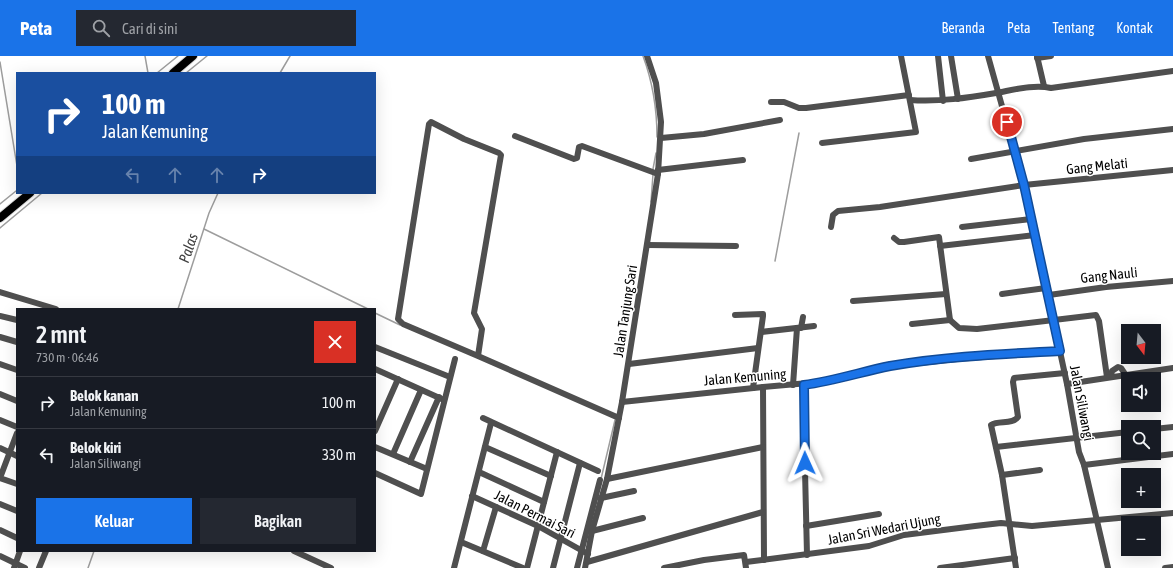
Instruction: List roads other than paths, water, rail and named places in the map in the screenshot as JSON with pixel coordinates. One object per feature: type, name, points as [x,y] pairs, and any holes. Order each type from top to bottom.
[{"type":"main road","points":[[174,72],[193,56]]},
{"type":"main road","points":[[0,218],[29,194]]},
{"type":"street","name":"Jalan Tanjung Sari","points":[[586,565],[585,552],[592,531],[617,417],[622,402],[629,364],[658,172],[661,122],[656,83],[647,56]]},
{"type":"street","points":[[822,143],[916,132],[900,56]]},
{"type":"street","points":[[938,56],[943,101]]},
{"type":"street","points":[[951,56],[958,99]]},
{"type":"street","name":"Jalan Siliwangi","points":[[988,56],[1024,185],[1046,288],[1049,295],[1077,437],[1108,568]]},
{"type":"street","points":[[1044,86],[1037,57],[1051,56]]},
{"type":"street","points":[[771,102],[784,102],[799,108],[806,108],[909,98],[943,101],[1044,86],[1051,88],[1173,71]]},
{"type":"street","points":[[661,138],[704,134],[780,120]]},
{"type":"street","points":[[478,356],[482,329],[474,313],[501,155],[464,139],[431,122],[428,128],[412,222],[398,319],[403,324],[617,417]]},
{"type":"street","points":[[971,159],[1084,139],[1173,129]]},
{"type":"street","points":[[515,136],[574,158],[576,158],[580,147],[582,146],[658,172],[743,160]]},
{"type":"street","name":"Gang Melati","points":[[832,227],[833,215],[838,211],[880,207],[1024,185],[1173,170]]},
{"type":"street","points":[[962,227],[1031,219]]},
{"type":"street","points":[[940,246],[1035,235]]},
{"type":"street","points":[[894,238],[899,242],[904,242],[938,236],[950,320],[959,328],[967,330],[1096,315],[1099,321],[1109,377]]},
{"type":"street","points":[[647,245],[736,246]]},
{"type":"street","name":"Gang Nauli","points":[[1049,295],[1106,287],[1173,281]]},
{"type":"street","points":[[1002,294],[1046,288]]},
{"type":"street","points":[[0,292],[53,308]]},
{"type":"street","points":[[853,301],[946,294]]},
{"type":"street","points":[[735,315],[763,314],[753,388]]},
{"type":"street","points":[[0,316],[16,320]]},
{"type":"street","points":[[793,385],[799,328],[803,317]]},
{"type":"street","points":[[912,324],[950,320]]},
{"type":"street","points":[[761,332],[814,326]]},
{"type":"street","points":[[0,337],[16,342]]},
{"type":"street","points":[[376,347],[450,377]]},
{"type":"street","points":[[629,364],[758,348]]},
{"type":"street","name":"Jalan Kemuning","points":[[622,402],[763,387],[804,385],[831,381],[891,366],[1060,351]]},
{"type":"street","points":[[410,462],[441,399],[450,377],[455,359]]},
{"type":"street","points":[[0,364],[16,370]]},
{"type":"street","points":[[1067,384],[1125,374],[1173,368]]},
{"type":"street","points":[[376,370],[441,399]]},
{"type":"street","points":[[1016,568],[1002,475],[991,425],[995,423],[1015,421],[1018,417],[1012,380],[1014,378],[1065,373]]},
{"type":"street","points":[[376,429],[398,379]]},
{"type":"street","points":[[804,385],[807,555]]},
{"type":"street","points":[[763,387],[764,560]]},
{"type":"street","points":[[393,454],[421,390]]},
{"type":"street","points":[[0,394],[16,401]]},
{"type":"street","points":[[376,473],[421,494],[441,399]]},
{"type":"street","points":[[482,418],[598,471]]},
{"type":"street","points":[[0,420],[16,427]]},
{"type":"street","points":[[457,567],[461,542],[472,496],[492,423]]},
{"type":"street","points":[[1161,428],[1173,427]]},
{"type":"street","points":[[996,447],[1121,433]]},
{"type":"street","points":[[16,436],[0,478],[16,484]]},
{"type":"street","points":[[376,446],[427,469]]},
{"type":"street","points":[[485,447],[551,476]]},
{"type":"street","points":[[603,479],[763,447]]},
{"type":"street","points":[[0,448],[16,456]]},
{"type":"street","points":[[527,568],[557,452]]},
{"type":"street","points":[[1084,465],[1173,454]]},
{"type":"street","points":[[552,568],[580,463]]},
{"type":"street","points":[[1002,475],[1040,470]]},
{"type":"street","points":[[479,472],[544,502]]},
{"type":"street","points":[[577,568],[585,552],[600,495],[634,491]]},
{"type":"street","name":"Jalan Permai Sari","points":[[472,496],[538,526],[585,552]]},
{"type":"street","points":[[0,504],[16,511]]},
{"type":"street","points":[[483,551],[496,507]]},
{"type":"street","points":[[586,565],[763,512]]},
{"type":"street","name":"Jalan Sri Wedari Ujung","points":[[746,565],[764,560],[869,546],[904,535],[1001,523],[1009,525],[1032,526],[1173,513]]},
{"type":"street","points":[[806,526],[879,514]]},
{"type":"street","points":[[592,531],[643,518]]},
{"type":"street","points":[[0,530],[16,538]]},
{"type":"street","points":[[461,542],[523,568]]},
{"type":"street","points":[[14,566],[20,552]]},
{"type":"street","points":[[39,568],[46,552]]},
{"type":"street","points":[[296,552],[331,568]]},
{"type":"street","points":[[664,568],[704,560],[744,555],[746,565]]},
{"type":"street","points":[[0,556],[14,566],[25,568]]},
{"type":"street","points":[[940,568],[1015,558]]},
{"type":"street","points":[[1165,568],[1173,567]]},
{"type":"waterway","points":[[145,56],[148,72]]},
{"type":"waterway","points":[[158,72],[178,56]]},
{"type":"waterway","points":[[187,72],[207,56]]},
{"type":"waterway","name":"Palas","points":[[281,72],[290,56]]},
{"type":"waterway","points":[[643,56],[654,96],[657,137]]},
{"type":"waterway","points":[[0,62],[16,160]]},
{"type":"waterway","points":[[775,261],[799,133]]},
{"type":"waterway","points":[[653,169],[656,153]]},
{"type":"waterway","points":[[651,202],[653,174]]},
{"type":"waterway","points":[[0,204],[16,191]]},
{"type":"waterway","points":[[0,228],[41,194]]},
{"type":"waterway","name":"Palas","points":[[178,308],[209,213],[218,194]]},
{"type":"waterway","points":[[204,229],[366,308]]},
{"type":"waterway","points":[[376,313],[400,325]]},
{"type":"waterway","points":[[601,479],[615,420]]},
{"type":"waterway","name":"Palas","points":[[88,568],[94,552]]}]
